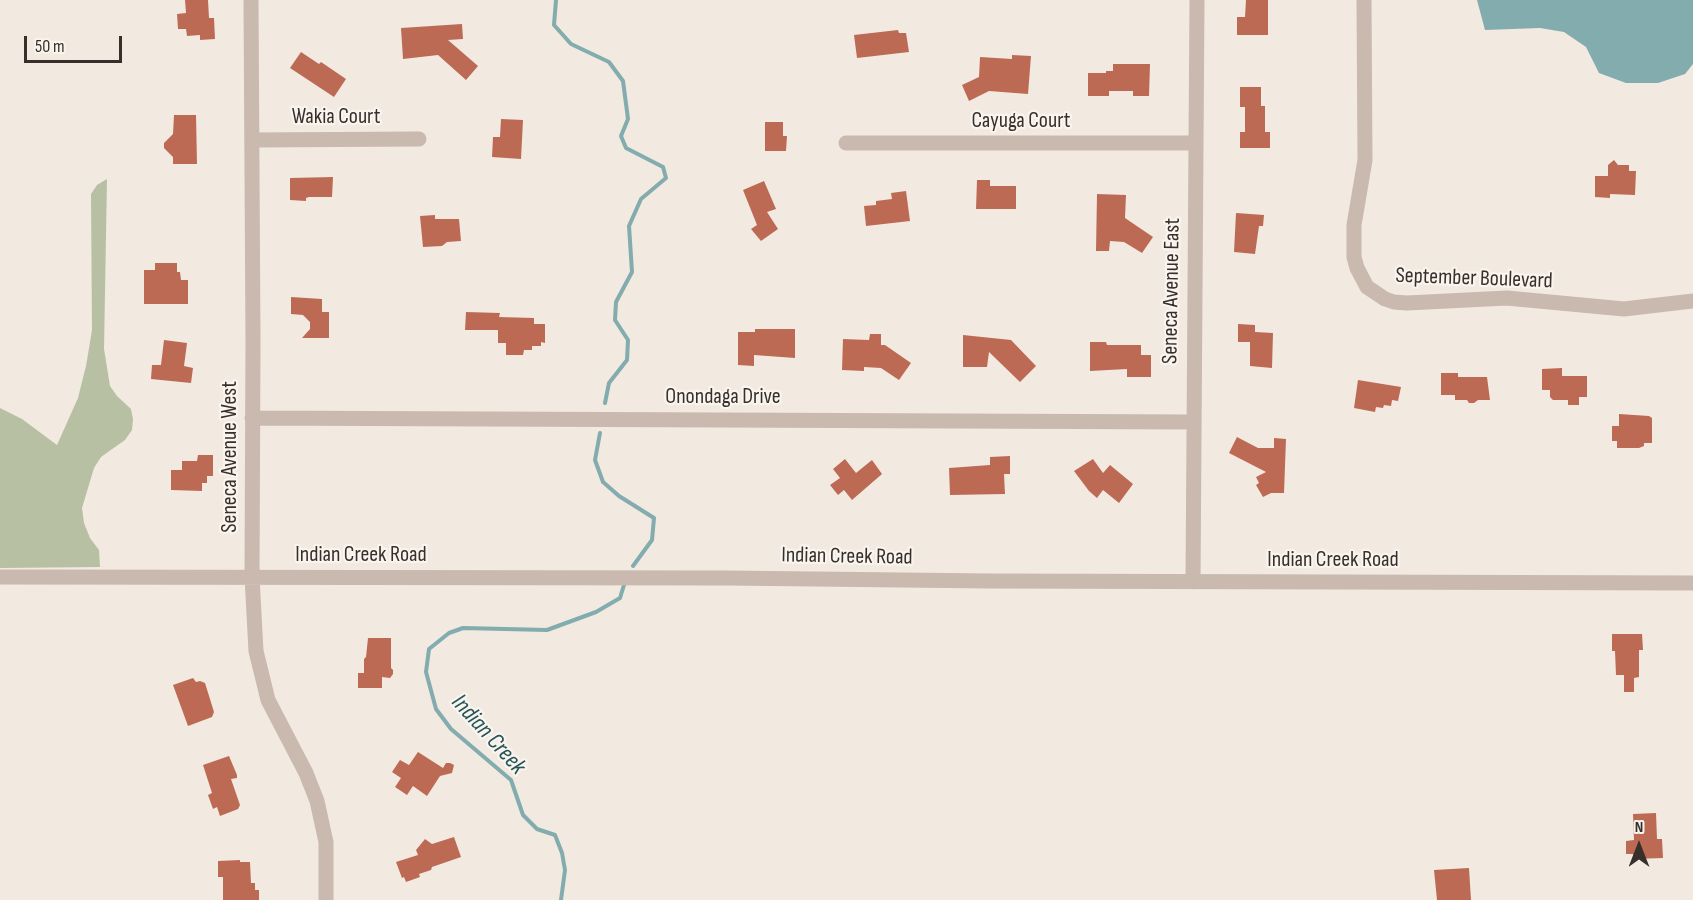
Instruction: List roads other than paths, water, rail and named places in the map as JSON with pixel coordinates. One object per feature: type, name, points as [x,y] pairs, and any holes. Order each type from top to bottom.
[{"type":"street","name":"Seneca Avenue West","points":[[251,0],[252,577],[256,651],[268,700],[306,773],[319,811],[326,842],[326,900]]},
{"type":"street","name":"Seneca Avenue East","points":[[1192,582],[1197,0]]},
{"type":"street","name":"September Boulevard","points":[[1364,0],[1365,160],[1354,225],[1354,256],[1357,268],[1367,287],[1385,299],[1407,303],[1508,298],[1630,309],[1693,301]]},
{"type":"street","name":"Wakia Court","points":[[252,140],[419,139]]},
{"type":"street","name":"Cayuga Court","points":[[846,143],[1196,143]]},
{"type":"street","name":"Onondaga Drive","points":[[252,418],[1193,422]]},
{"type":"street","name":"Indian Creek Road","points":[[0,577],[1693,583]]},
{"type":"water","points":[[1477,0],[1693,0],[1693,64],[1685,74],[1658,83],[1626,83],[1599,73],[1586,47],[1564,32],[1540,28],[1485,30]]},
{"type":"waterway","name":"Indian Creek","points":[[556,0],[554,25],[571,44],[609,62],[623,81],[628,119],[621,136],[626,148],[663,167],[666,178],[641,199],[629,226],[632,272],[616,302],[615,320],[628,340],[627,360],[609,383],[605,403]]},
{"type":"waterway","name":"Indian Creek","points":[[600,433],[595,460],[603,482],[619,496],[654,518],[652,540],[633,566]]},
{"type":"waterway","name":"Indian Creek","points":[[561,900],[565,870],[555,835],[537,829],[523,815],[511,780],[451,729],[436,709],[426,672],[429,649],[449,633],[463,628],[547,630],[596,612],[620,598],[624,585]]}]
